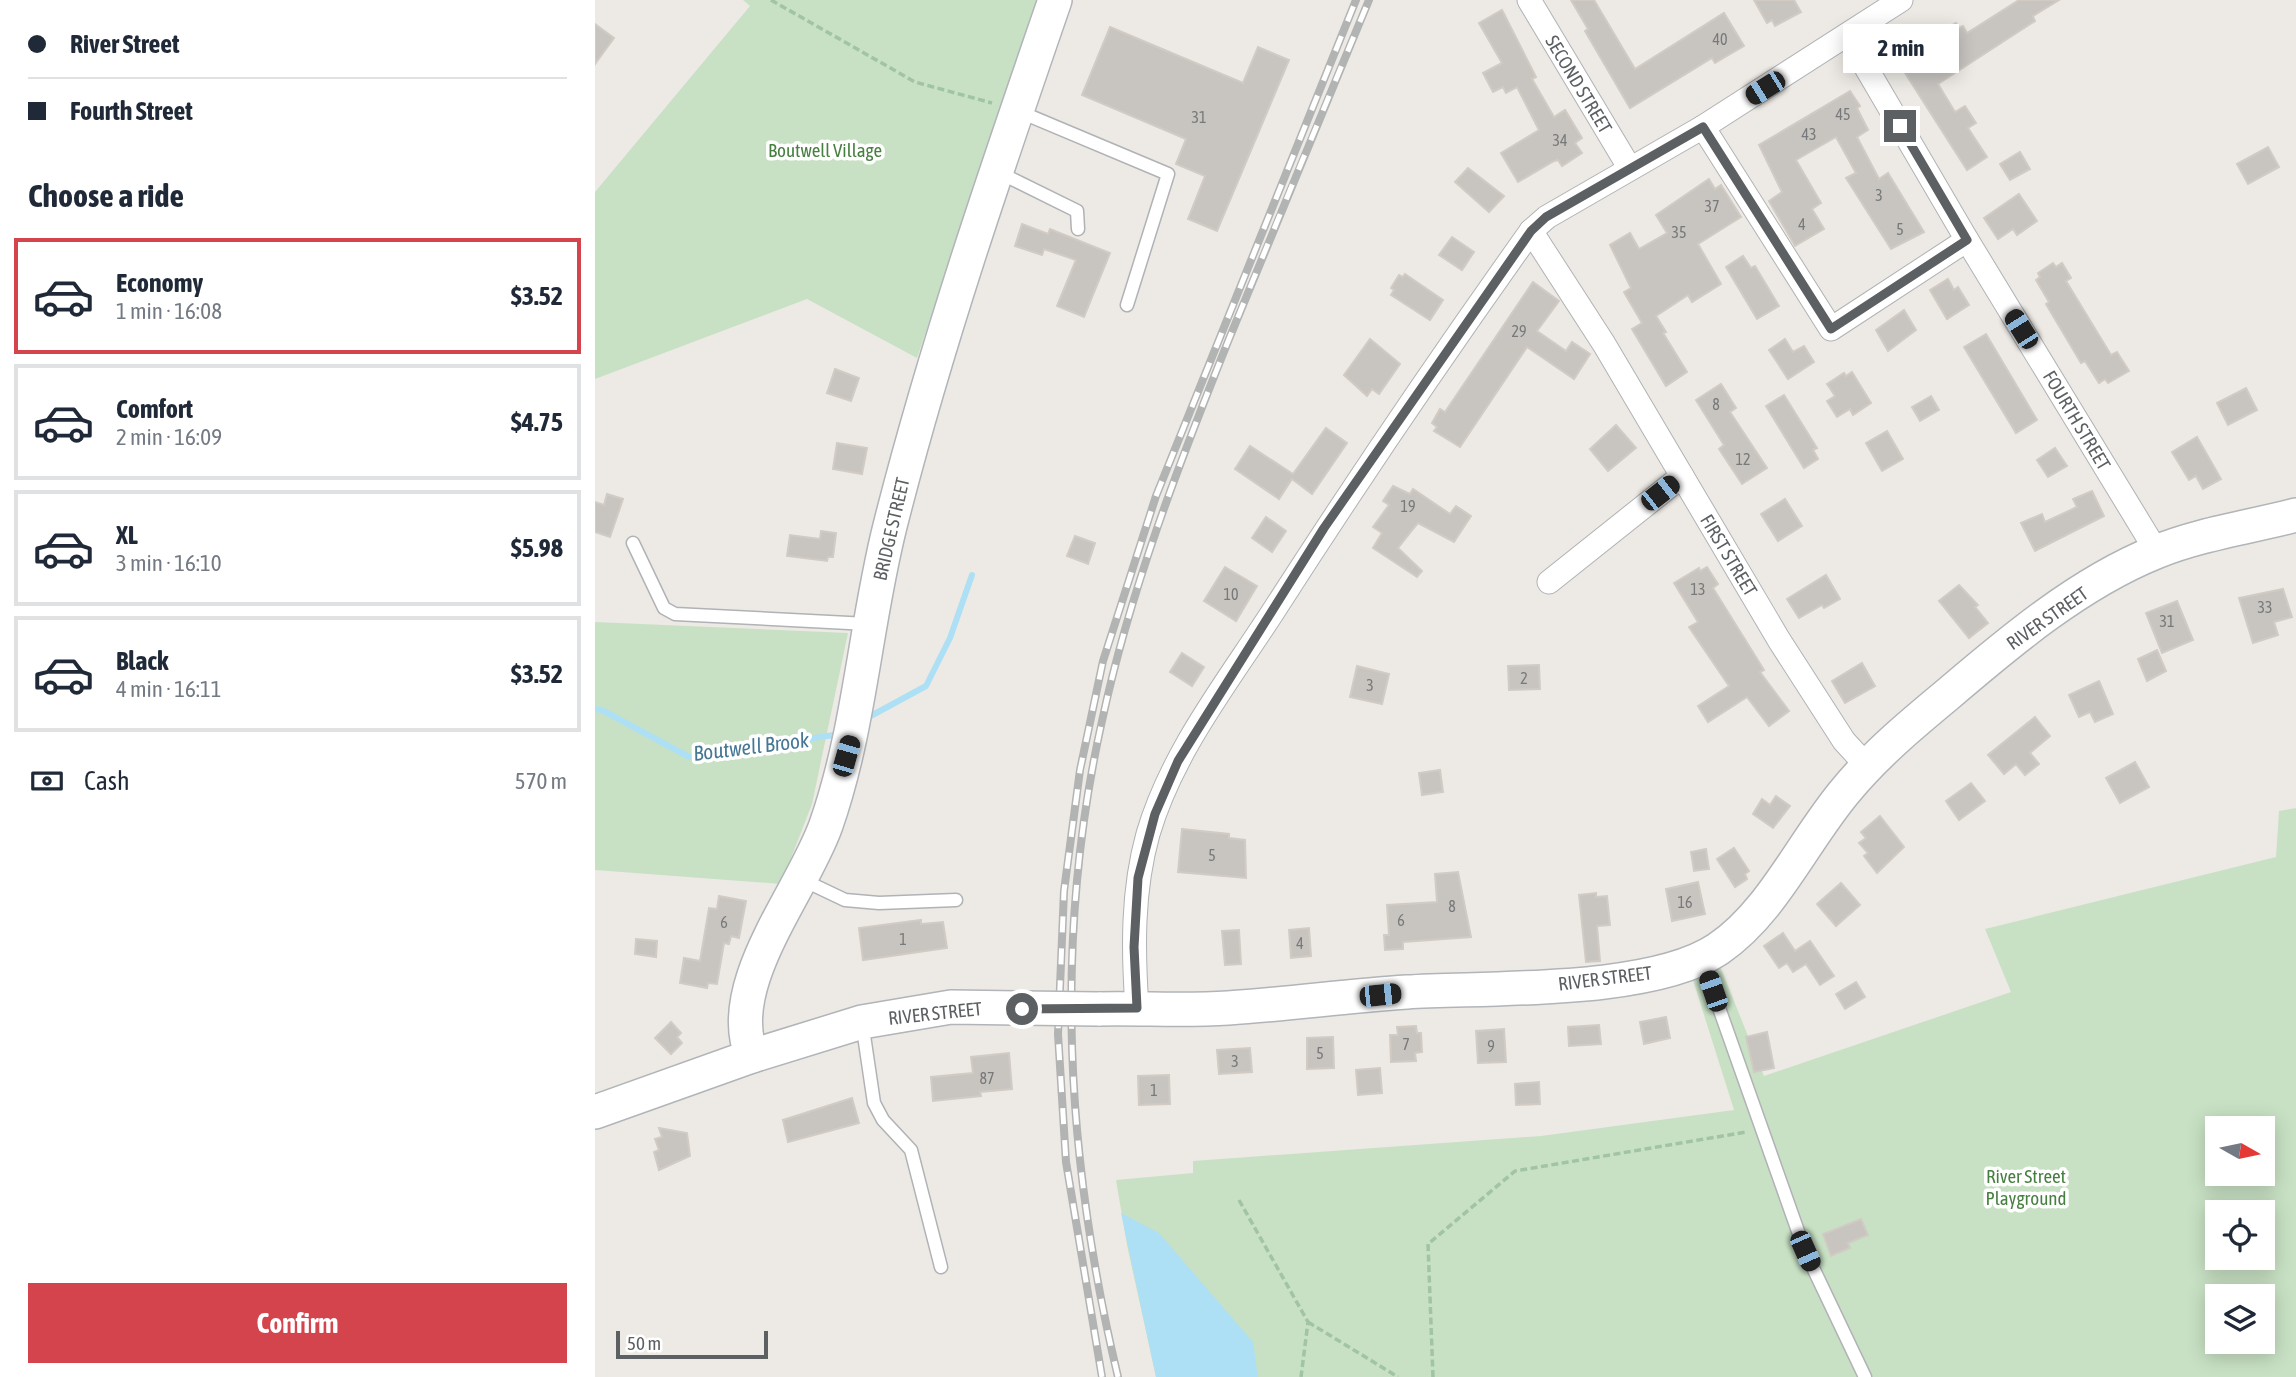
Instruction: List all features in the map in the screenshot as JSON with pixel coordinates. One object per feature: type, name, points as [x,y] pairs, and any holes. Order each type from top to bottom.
[{"type":"main road","name":"BRIDGE STREET","points":[[752,1056],[745,1037],[744,1018],[751,980],[803,880],[827,822],[852,735],[887,537],[912,439],[1055,0]]},
{"type":"main road","name":"RIVER STREET","points":[[595,1112],[752,1056],[862,1022],[951,1007],[1137,1008],[1177,1011],[1405,992],[1586,983],[1663,971],[1718,949],[1761,908],[1844,792],[1867,766],[1975,671],[2036,625],[2094,586],[2157,551],[2296,515]]},
{"type":"street","name":"SECOND STREET","points":[[1529,0],[1629,167]]},
{"type":"street","points":[[1137,1008],[1134,947],[1138,878],[1155,814],[1178,761],[1324,528],[1531,231],[1546,217],[1703,127],[1901,0]]},
{"type":"street","name":"FOURTH STREET","points":[[1847,35],[1967,240],[2157,551]]},
{"type":"street","points":[[1703,127],[1831,329],[1967,240]]},
{"type":"street","name":"FIRST STREET","points":[[1531,231],[1604,344],[1779,640],[1845,741],[1867,766]]},
{"type":"street","points":[[1549,582],[1682,476]]},
{"type":"lane","points":[[1018,110],[1168,174],[1127,305]]},
{"type":"lane","points":[[998,172],[1076,211],[1078,229]]},
{"type":"lane","points":[[633,543],[664,608],[675,614],[871,624]]},
{"type":"lane","points":[[803,880],[845,900],[879,903],[956,900]]},
{"type":"lane","points":[[1701,957],[1805,1251],[1865,1377]]},
{"type":"lane","points":[[862,1022],[874,1103],[883,1120],[911,1150],[941,1267]]},
{"type":"path","points":[[771,0],[915,82],[1018,110]]},
{"type":"path","points":[[1433,1377],[1428,1244],[1515,1171],[1761,1130]]},
{"type":"path","points":[[1239,1200],[1308,1322],[1398,1377]]},
{"type":"path","points":[[1300,1377],[1308,1322]]},
{"type":"green space","name":"Boutwell Village","points":[[743,0],[1038,0],[917,358],[807,299],[595,379],[595,192],[750,6]]},
{"type":"green space","points":[[595,622],[848,633],[812,804],[781,884],[595,870]]},
{"type":"green space","name":"River Street Playground","points":[[2296,808],[2296,1377],[1156,1377],[1127,1245],[1116,1180],[1193,1173],[1193,1161],[1541,1136],[1734,1110],[1693,980],[1720,966],[1764,1076],[2011,992],[1985,929],[2276,857],[2279,811]]},
{"type":"water","points":[[1121,1213],[1159,1233],[1253,1342],[1258,1377],[1156,1377]]},
{"type":"building","points":[[1571,0],[1594,0],[1635,69],[1724,13],[1744,46],[1715,63],[1712,58],[1630,108],[1585,31],[1588,29]]},
{"type":"building","points":[[1754,0],[1794,0],[1801,12],[1775,26],[1772,20],[1767,23]]},
{"type":"building","points":[[2019,0],[2059,0],[2033,16],[2035,21],[1938,84],[1955,112],[1965,106],[1976,123],[1968,128],[1987,157],[1967,170],[1900,65],[1937,43],[1933,37],[1956,23],[1959,28],[1963,26],[1967,33]]},
{"type":"building","points":[[1502,10],[1536,77],[1532,79],[1554,117],[1565,110],[1582,138],[1575,143],[1582,153],[1562,166],[1558,160],[1554,161],[1518,182],[1501,153],[1539,130],[1517,87],[1506,93],[1503,87],[1493,92],[1483,73],[1502,63],[1479,23]]},
{"type":"building","points":[[595,24],[614,38],[595,64]]},
{"type":"building","points":[[1110,27],[1243,83],[1258,47],[1289,60],[1217,231],[1188,219],[1205,176],[1176,164],[1186,139],[1082,95]]},
{"type":"building","points":[[1850,91],[1860,106],[1857,108],[1868,130],[1857,137],[1879,179],[1888,173],[1924,232],[1891,249],[1846,178],[1856,173],[1836,137],[1796,160],[1821,203],[1812,209],[1824,229],[1795,246],[1769,201],[1782,192],[1759,145]]},
{"type":"building","points":[[2268,147],[2279,167],[2248,184],[2237,164]]},
{"type":"building","points":[[2020,152],[2030,169],[2010,180],[2000,164]]},
{"type":"building","points":[[1468,168],[1504,196],[1489,212],[1455,182]]},
{"type":"building","points":[[1709,179],[1715,189],[1721,185],[1741,217],[1698,244],[1721,284],[1692,302],[1688,295],[1656,316],[1666,332],[1663,333],[1687,372],[1666,386],[1632,329],[1642,323],[1624,292],[1631,288],[1610,245],[1630,233],[1639,249],[1667,233],[1656,215]]},
{"type":"building","points":[[2019,194],[2037,221],[2017,235],[2013,229],[1998,239],[1984,218]]},
{"type":"building","points":[[1022,224],[1048,234],[1050,229],[1110,253],[1084,317],[1057,306],[1076,260],[1044,249],[1042,255],[1015,246]]},
{"type":"building","points":[[1452,237],[1474,252],[1462,270],[1439,255]]},
{"type":"building","points":[[1743,256],[1751,268],[1755,266],[1779,306],[1757,319],[1726,267]]},
{"type":"building","points":[[2053,263],[2056,267],[2062,263],[2071,278],[2066,281],[2111,355],[2117,352],[2129,371],[2108,383],[2105,379],[2099,383],[2085,361],[2081,363],[2046,304],[2049,302],[2036,280],[2040,277],[2038,273]]},
{"type":"building","points":[[1405,274],[1443,300],[1430,320],[1391,295],[1394,290],[1391,288],[1399,275],[1403,277]]},
{"type":"building","points":[[1948,279],[1954,290],[1958,287],[1969,305],[1947,319],[1930,290]]},
{"type":"building","points":[[1533,282],[1559,301],[1537,331],[1566,351],[1572,342],[1590,354],[1574,379],[1527,347],[1460,447],[1434,431],[1437,427],[1432,423],[1440,409],[1445,412]]},
{"type":"building","points":[[1904,310],[1916,330],[1888,351],[1876,330]]},
{"type":"building","points":[[1986,334],[2037,420],[2016,433],[1964,347]]},
{"type":"building","points":[[1370,339],[1400,364],[1379,394],[1372,389],[1367,396],[1344,375]]},
{"type":"building","points":[[1785,339],[1793,352],[1804,346],[1814,362],[1788,379],[1769,350]]},
{"type":"building","points":[[835,369],[859,378],[851,401],[827,393]]},
{"type":"building","points":[[1852,372],[1871,403],[1853,415],[1850,409],[1837,417],[1827,401],[1835,396],[1827,384],[1844,373],[1846,376]]},
{"type":"building","points":[[1721,384],[1736,408],[1730,412],[1767,468],[1742,484],[1719,449],[1724,445],[1696,400]]},
{"type":"building","points":[[2246,388],[2257,410],[2228,425],[2217,403]]},
{"type":"building","points":[[1784,395],[1817,448],[1813,450],[1818,459],[1804,468],[1766,406]]},
{"type":"building","points":[[1931,396],[1939,410],[1920,421],[1912,407]]},
{"type":"building","points":[[1616,425],[1636,448],[1608,471],[1590,449]]},
{"type":"building","points":[[1326,428],[1347,443],[1312,494],[1292,479],[1279,499],[1235,469],[1250,446],[1293,474]]},
{"type":"building","points":[[1887,431],[1903,459],[1882,471],[1866,443]]},
{"type":"building","points":[[2197,437],[2221,479],[2203,489],[2196,476],[2189,480],[2172,452]]},
{"type":"building","points":[[837,443],[867,448],[862,474],[833,469]]},
{"type":"building","points":[[2055,448],[2067,466],[2048,477],[2037,460]]},
{"type":"building","points":[[1393,486],[1410,494],[1413,489],[1450,514],[1456,506],[1471,516],[1454,542],[1418,523],[1398,548],[1422,571],[1417,577],[1373,548],[1382,533],[1373,527],[1389,505],[1383,501]]},
{"type":"building","points":[[2092,491],[2104,516],[2035,551],[2021,523],[2042,514],[2045,522],[2077,507],[2073,499]]},
{"type":"building","points":[[607,494],[623,499],[610,537],[595,532],[595,502],[604,505]]},
{"type":"building","points":[[1785,499],[1802,526],[1778,541],[1761,514]]},
{"type":"building","points":[[1266,517],[1286,531],[1272,552],[1252,538]]},
{"type":"building","points":[[821,531],[836,533],[833,557],[828,557],[827,561],[787,556],[790,535],[820,539]]},
{"type":"building","points":[[1075,536],[1095,543],[1088,564],[1067,556]]},
{"type":"building","points":[[1225,567],[1257,586],[1236,621],[1204,601]]},
{"type":"building","points":[[1707,567],[1718,584],[1713,588],[1764,670],[1760,672],[1789,711],[1769,726],[1747,697],[1708,722],[1698,706],[1729,686],[1689,627],[1698,622],[1674,583],[1699,568],[1700,571]]},
{"type":"building","points":[[1826,575],[1840,599],[1824,608],[1822,605],[1799,618],[1787,599]]},
{"type":"building","points":[[1959,585],[1978,605],[1975,607],[1988,623],[1969,638],[1939,601]]},
{"type":"building","points":[[2283,589],[2292,617],[2274,622],[2278,635],[2253,643],[2239,598]]},
{"type":"building","points":[[2177,601],[2193,640],[2162,653],[2146,613]]},
{"type":"building","points":[[2157,650],[2166,671],[2147,681],[2138,659]]},
{"type":"building","points":[[1182,653],[1204,667],[1192,686],[1170,672]]},
{"type":"building","points":[[1862,663],[1875,686],[1845,703],[1832,681]]},
{"type":"building","points":[[1539,665],[1540,689],[1509,690],[1508,666]]},
{"type":"building","points":[[1357,666],[1389,674],[1382,704],[1350,697]]},
{"type":"building","points":[[2099,681],[2113,714],[2095,722],[2090,712],[2079,717],[2069,695]]},
{"type":"building","points":[[2035,717],[2050,736],[2030,753],[2039,764],[2025,775],[2016,764],[2004,774],[1988,755]]},
{"type":"building","points":[[2135,762],[2149,787],[2120,803],[2106,778]]},
{"type":"building","points":[[1440,770],[1443,792],[1422,795],[1419,773]]},
{"type":"building","points":[[1971,783],[1985,801],[1959,820],[1946,801]]},
{"type":"building","points":[[1776,796],[1790,806],[1773,828],[1753,814],[1762,799],[1770,805]]},
{"type":"building","points":[[1880,816],[1904,847],[1877,873],[1864,856],[1868,853],[1859,843],[1866,838],[1861,832]]},
{"type":"building","points":[[1182,829],[1229,834],[1229,838],[1245,840],[1246,878],[1178,872]]},
{"type":"building","points":[[1734,848],[1749,871],[1745,874],[1747,879],[1735,887],[1717,859]]},
{"type":"building","points":[[1706,849],[1709,869],[1694,871],[1691,852]]},
{"type":"building","points":[[1458,872],[1471,937],[1403,942],[1403,949],[1385,950],[1384,935],[1389,935],[1387,905],[1437,902],[1435,874]]},
{"type":"building","points":[[1698,882],[1705,914],[1672,921],[1666,889]]},
{"type":"building","points":[[1841,883],[1860,905],[1836,926],[1817,904]]},
{"type":"building","points":[[1596,893],[1596,897],[1607,896],[1610,925],[1597,926],[1600,961],[1586,962],[1579,895]]},
{"type":"building","points":[[719,896],[746,901],[739,938],[731,936],[729,944],[724,943],[717,984],[708,983],[707,988],[680,983],[684,958],[700,961],[709,908],[717,909]]},
{"type":"building","points":[[921,920],[921,924],[943,922],[947,948],[863,960],[859,928]]},
{"type":"building","points":[[1309,928],[1311,956],[1291,958],[1289,930]]},
{"type":"building","points":[[1239,930],[1241,964],[1225,965],[1222,931]]},
{"type":"building","points":[[1783,933],[1795,951],[1810,941],[1834,976],[1820,985],[1806,964],[1793,972],[1787,963],[1779,968],[1764,946]]},
{"type":"building","points":[[636,939],[657,941],[656,957],[635,954]]},
{"type":"building","points":[[1856,982],[1865,997],[1845,1009],[1836,994]]},
{"type":"building","points":[[1666,1017],[1670,1038],[1644,1044],[1640,1022]]},
{"type":"building","points":[[671,1022],[681,1033],[677,1037],[682,1043],[671,1054],[655,1038]]},
{"type":"building","points":[[1599,1025],[1601,1044],[1569,1046],[1568,1027]]},
{"type":"building","points":[[1416,1026],[1417,1033],[1421,1033],[1422,1052],[1415,1053],[1416,1061],[1391,1062],[1390,1035],[1398,1035],[1397,1027]]},
{"type":"building","points":[[1504,1029],[1506,1062],[1478,1063],[1476,1031]]},
{"type":"building","points":[[1767,1032],[1774,1068],[1754,1072],[1746,1037]]},
{"type":"building","points":[[1333,1037],[1334,1068],[1307,1069],[1307,1038]]},
{"type":"building","points":[[1250,1048],[1252,1072],[1219,1074],[1217,1050]]},
{"type":"building","points":[[1009,1053],[1012,1089],[980,1092],[981,1096],[933,1101],[931,1077],[973,1073],[971,1057]]},
{"type":"building","points":[[1380,1068],[1382,1093],[1358,1095],[1356,1070]]},
{"type":"building","points":[[1169,1075],[1170,1104],[1139,1105],[1138,1076]]},
{"type":"building","points":[[1539,1082],[1540,1104],[1516,1105],[1515,1084]]},
{"type":"building","points":[[852,1098],[859,1123],[788,1142],[783,1120]]},
{"type":"building","points":[[659,1128],[687,1133],[690,1156],[659,1170],[654,1152],[659,1150],[655,1139],[662,1137]]},
{"type":"building","points":[[1861,1219],[1868,1235],[1848,1243],[1850,1248],[1831,1256],[1823,1234]]},
{"type":"waterway","name":"Boutwell Brook","points":[[867,718],[926,686],[950,638],[972,575]]},
{"type":"waterway","name":"Boutwell Brook","points":[[595,709],[602,710],[689,757],[834,735]]},
{"type":"railway","points":[[1102,1377],[1066,1162],[1058,1034],[1064,891],[1080,770],[1103,661],[1156,496],[1356,0]]},
{"type":"railway","points":[[1118,1377],[1100,1295],[1087,1213],[1077,1132],[1072,1050],[1072,968],[1086,803],[1113,672],[1157,528],[1229,339],[1369,0]]},
{"type":"route","points":[[1022,1009],[1137,1008],[1134,947],[1138,878],[1148,834],[1178,761],[1324,528],[1370,466],[1479,303],[1531,231],[1546,217],[1703,127],[1831,329],[1967,240],[1900,126]]}]
